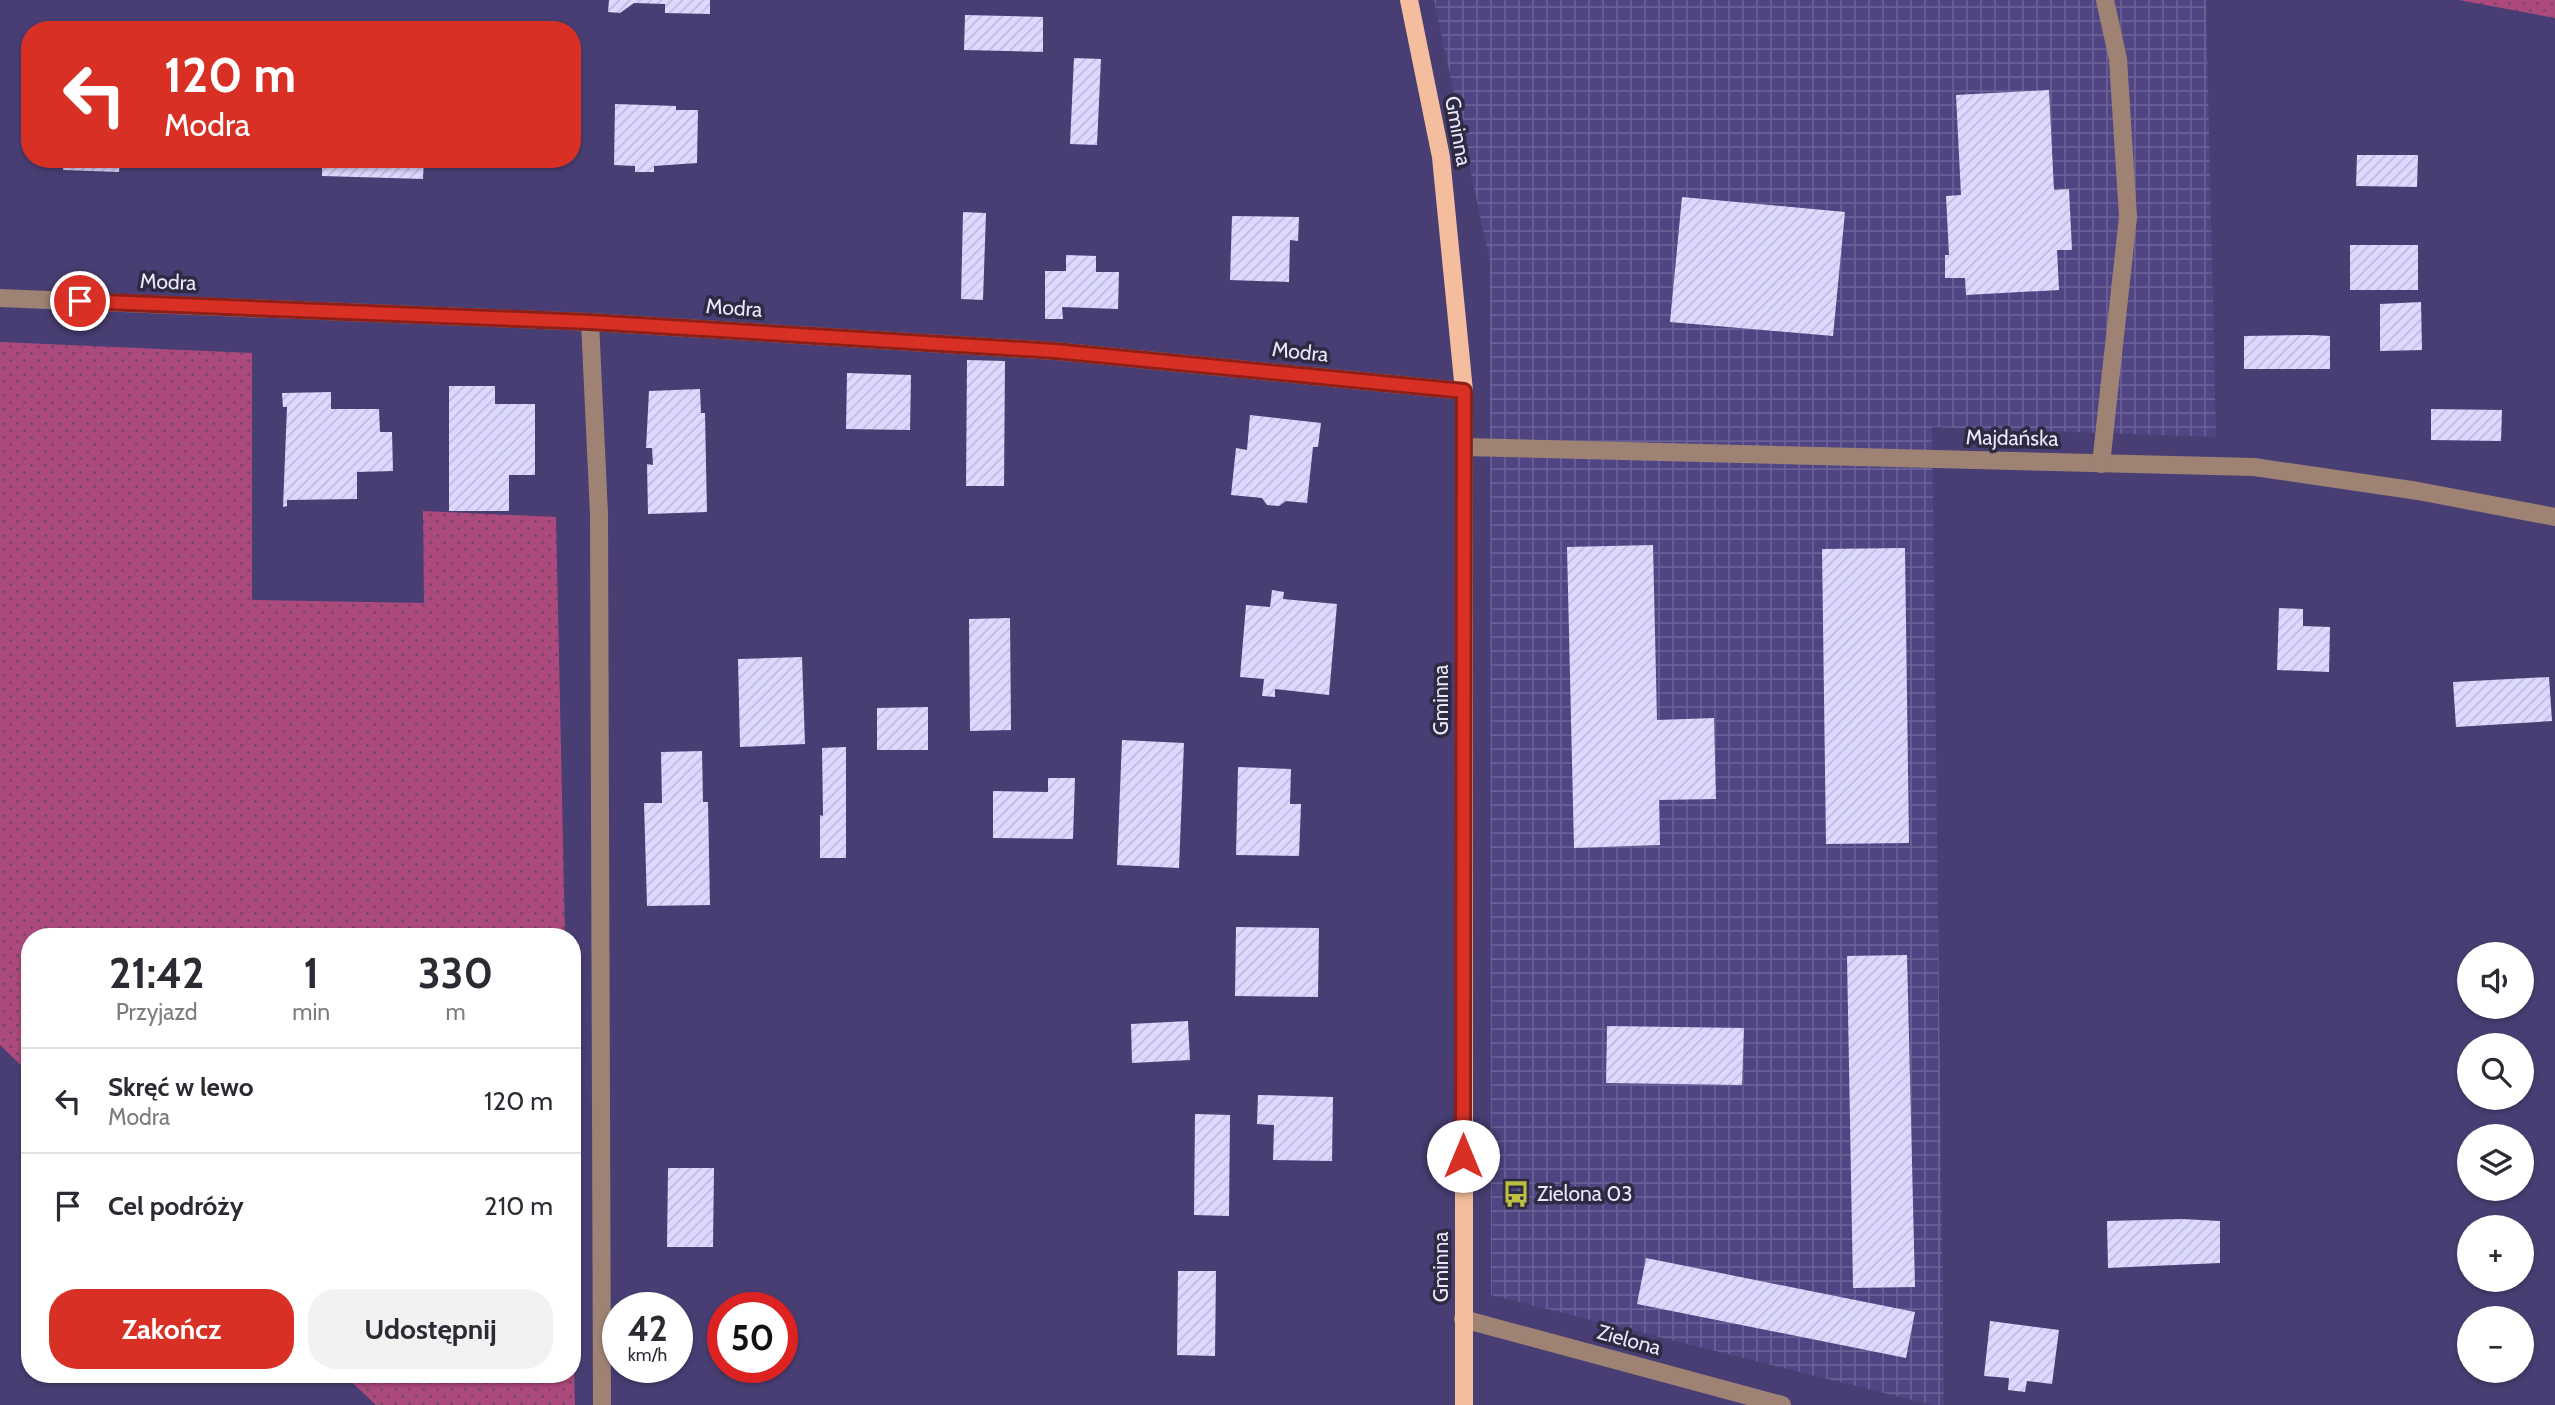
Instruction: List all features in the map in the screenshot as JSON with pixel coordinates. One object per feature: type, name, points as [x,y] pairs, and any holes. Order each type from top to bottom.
[{"type":"main road","name":"Gminna","points":[[1409,0],[1441,157],[1464,391],[1464,1405]]},
{"type":"street","points":[[2101,464],[2128,217],[2118,60],[2105,0]]},
{"type":"street","name":"Modra","points":[[0,298],[590,322],[1055,351],[1464,391]]},
{"type":"street","points":[[590,322],[599,514],[602,1405]]},
{"type":"street","name":"Majdańska","points":[[1464,447],[2254,467],[2418,491],[2555,517]]},
{"type":"street","name":"Zielona","points":[[1463,1319],[1782,1405]]},
{"type":"shaded area","points":[[1434,0],[2206,0],[2216,437],[1932,427],[1944,1405],[1932,1405],[1491,1295],[1490,262]]},
{"type":"shaded area","points":[[2459,0],[2555,0],[2555,18]]},
{"type":"shaded area","points":[[0,342],[252,353],[252,600],[424,603],[423,511],[556,517],[565,928],[21,928],[21,1065],[0,1045]]},
{"type":"shaded area","points":[[353,1383],[574,1383],[575,1405],[376,1405]]},
{"type":"building","points":[[609,0],[710,0],[710,14],[665,13],[665,4],[634,3],[620,13],[608,12]]},
{"type":"building","points":[[965,15],[1043,17],[1043,52],[964,50]]},
{"type":"building","points":[[1074,58],[1101,59],[1097,145],[1070,144]]},
{"type":"building","points":[[2049,90],[2054,190],[2069,189],[2072,250],[2057,250],[2059,290],[1966,295],[1965,278],[1945,278],[1945,255],[1949,255],[1946,196],[1961,195],[1956,95]]},
{"type":"building","points":[[615,104],[676,106],[676,110],[698,110],[697,163],[654,166],[654,172],[635,172],[635,166],[614,165]]},
{"type":"building","points":[[2357,155],[2418,155],[2417,187],[2356,186]]},
{"type":"building","points":[[63,168],[119,168],[119,172]]},
{"type":"building","points":[[322,168],[424,168],[423,179],[322,176]]},
{"type":"building","points":[[1682,197],[1845,212],[1833,336],[1670,322]]},
{"type":"building","points":[[963,212],[986,213],[983,300],[961,299]]},
{"type":"building","points":[[1232,216],[1299,217],[1298,241],[1290,240],[1289,282],[1230,280]]},
{"type":"building","points":[[2350,245],[2418,245],[2418,290],[2350,290]]},
{"type":"building","points":[[1066,255],[1096,256],[1096,272],[1119,272],[1118,309],[1062,307],[1063,319],[1045,319],[1045,271],[1066,271]]},
{"type":"building","points":[[2421,302],[2422,350],[2380,351],[2380,304]]},
{"type":"building","points":[[2244,336],[2330,336],[2330,369],[2244,369]]},
{"type":"building","points":[[967,360],[1005,361],[1004,486],[966,486]]},
{"type":"building","points":[[847,373],[911,375],[910,430],[846,429]]},
{"type":"building","points":[[449,386],[495,386],[495,404],[535,404],[535,475],[509,475],[509,511],[449,511]]},
{"type":"building","points":[[700,389],[701,413],[705,413],[707,512],[648,514],[647,464],[653,465],[652,448],[646,448],[649,391]]},
{"type":"building","points":[[331,392],[331,409],[379,409],[380,432],[392,432],[393,471],[357,472],[357,499],[287,500],[287,506],[283,507],[287,407],[283,407],[282,393]]},
{"type":"building","points":[[2431,409],[2502,410],[2501,441],[2431,440]]},
{"type":"building","points":[[1250,415],[1321,423],[1318,447],[1313,447],[1307,503],[1286,501],[1279,506],[1267,505],[1262,498],[1231,495],[1236,448],[1247,450]]},
{"type":"building","points":[[1653,545],[1657,720],[1714,718],[1716,799],[1659,800],[1660,845],[1574,848],[1567,547]]},
{"type":"building","points":[[1905,548],[1909,843],[1826,844],[1822,549]]},
{"type":"building","points":[[1272,590],[1284,592],[1283,599],[1337,604],[1329,695],[1275,689],[1275,697],[1262,696],[1264,679],[1240,677],[1246,605],[1270,607]]},
{"type":"building","points":[[2279,608],[2303,609],[2303,626],[2330,627],[2329,672],[2277,670]]},
{"type":"building","points":[[1010,618],[1011,730],[970,731],[969,619]]},
{"type":"building","points":[[802,657],[805,744],[740,747],[738,659]]},
{"type":"building","points":[[2549,677],[2552,721],[2456,727],[2453,682]]},
{"type":"building","points":[[928,707],[928,750],[877,750],[877,708]]},
{"type":"building","points":[[1122,740],[1184,743],[1179,868],[1117,865]]},
{"type":"building","points":[[846,747],[846,858],[820,858],[820,815],[823,816],[822,748]]},
{"type":"building","points":[[702,751],[703,802],[708,802],[710,905],[647,906],[644,803],[662,803],[661,752]]},
{"type":"building","points":[[1238,767],[1291,769],[1290,804],[1301,804],[1299,856],[1236,855]]},
{"type":"building","points":[[1048,778],[1075,778],[1073,839],[993,838],[993,791],[1048,792]]},
{"type":"building","points":[[1236,927],[1319,928],[1318,997],[1235,996]]},
{"type":"building","points":[[1907,955],[1915,1287],[1853,1288],[1847,956]]},
{"type":"building","points":[[1188,1021],[1190,1060],[1132,1063],[1131,1024]]},
{"type":"building","points":[[1607,1026],[1744,1028],[1742,1085],[1606,1083]]},
{"type":"building","points":[[1258,1095],[1333,1097],[1332,1161],[1273,1160],[1274,1125],[1257,1124]]},
{"type":"building","points":[[1195,1114],[1230,1115],[1229,1216],[1194,1215]]},
{"type":"building","points":[[668,1168],[714,1168],[713,1247],[667,1247]]},
{"type":"building","points":[[2107,1221],[2220,1221],[2220,1263],[2108,1268]]},
{"type":"building","points":[[1646,1258],[1915,1312],[1906,1358],[1637,1304]]},
{"type":"building","points":[[1178,1271],[1216,1271],[1215,1356],[1177,1355]]},
{"type":"building","points":[[1990,1321],[2059,1330],[2052,1384],[2027,1381],[2025,1392],[2008,1390],[2009,1378],[1984,1376]]},
{"type":"place","name":"Zielona 03","points":[[1516,1194]]},
{"type":"route","points":[[80,301],[590,322],[1055,351],[1464,391],[1463,1156]]}]
